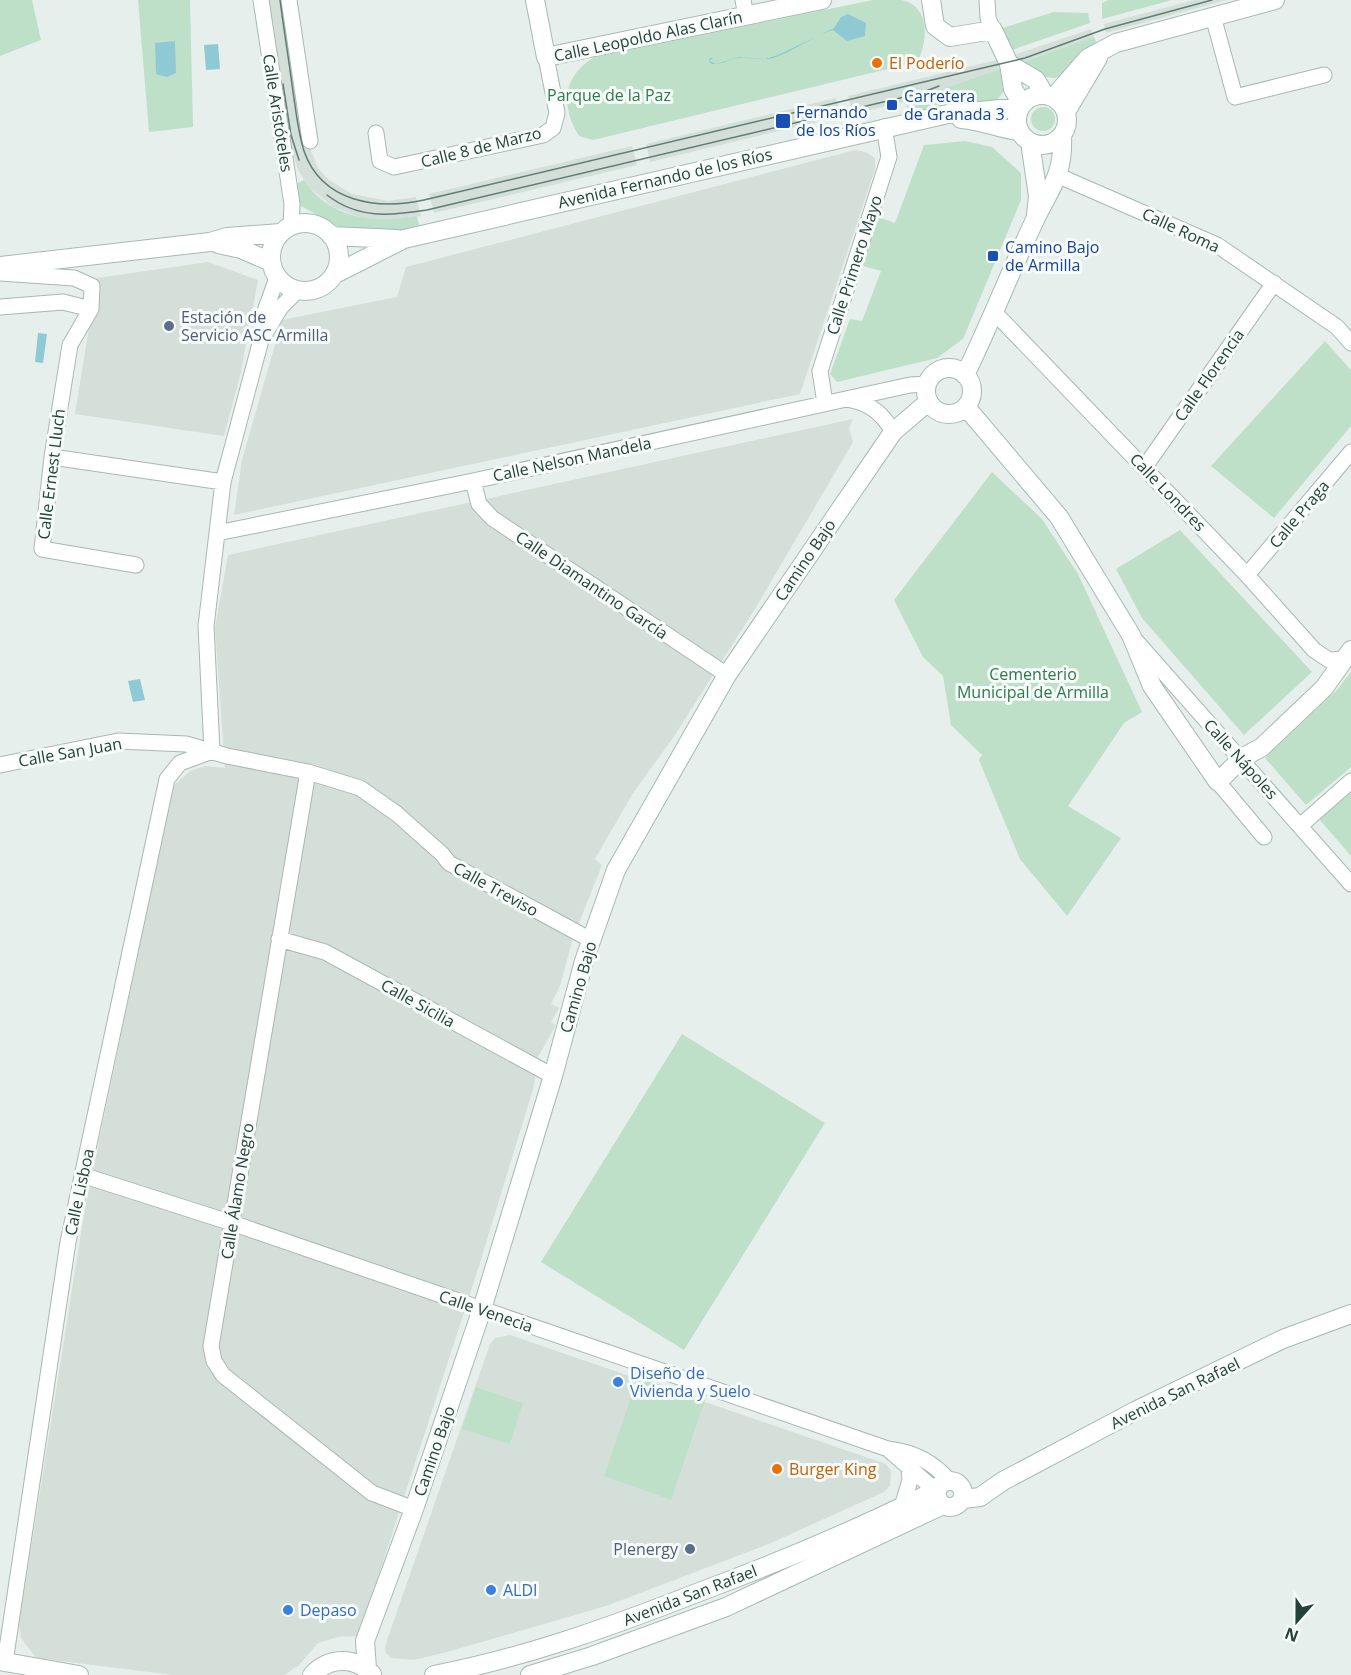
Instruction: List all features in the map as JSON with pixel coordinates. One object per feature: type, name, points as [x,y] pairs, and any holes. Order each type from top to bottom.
[{"type":"main road","name":"Calle 8 de Marzo","points":[[535,0],[546,57]]},
{"type":"main road","name":"Calle Leopoldo Alas Clarín","points":[[546,57],[744,8],[822,0]]},
{"type":"main road","points":[[931,0],[935,26],[950,37],[993,30],[1009,64],[1013,89],[1021,106]]},
{"type":"main road","points":[[1035,220],[1038,196],[1025,137],[1017,119],[1021,106],[1032,96],[1049,96],[1088,58],[1128,38],[1275,0]]},
{"type":"main road","points":[[1066,112],[1101,51]]},
{"type":"main road","points":[[965,375],[995,313],[1035,220],[1059,176],[1062,135],[1068,123],[1066,112],[1036,80],[1009,64]]},
{"type":"main road","name":"Avenida Fernando de los Ríos","points":[[335,274],[404,239],[884,128],[975,110],[1021,106]]},
{"type":"main road","name":"Avenida Fernando de los Ríos","points":[[926,119],[975,119],[1025,137]]},
{"type":"main road","points":[[1025,137],[1048,144],[1062,135]]},
{"type":"main road","points":[[0,266],[210,242],[227,237],[313,224],[331,236],[339,255],[335,274],[319,289],[297,291],[274,270],[241,249],[210,242]]},
{"type":"main road","points":[[274,270],[271,251],[286,229]]},
{"type":"main road","name":"Avenida Fernando de los Ríos","points":[[331,236],[404,239]]},
{"type":"main road","points":[[951,368],[965,375],[972,393],[966,407],[955,414],[947,415],[936,411],[927,393],[934,374],[951,368]]},
{"type":"main road","name":"Camino Bajo","points":[[346,1660],[365,1641],[414,1509],[482,1309],[553,1076],[591,940],[616,870],[727,675],[893,432],[927,393]]},
{"type":"main road","name":"Calle Nápoles","points":[[966,407],[1059,517],[1131,635],[1152,686],[1218,782]]},
{"type":"main road","points":[[1218,782],[1242,758],[1262,747],[1324,688],[1339,671],[1348,654]]},
{"type":"main road","name":"Avenida San Rafael","points":[[434,1675],[520,1654],[650,1612],[843,1534],[902,1507],[949,1492],[980,1497],[1003,1481],[1135,1411],[1283,1339],[1351,1314]]},
{"type":"main road","name":"Avenida San Rafael","points":[[530,1675],[592,1656],[726,1607],[949,1492]]},
{"type":"main road","name":"Camino Bajo","points":[[365,1641],[370,1672]]},
{"type":"main road","points":[[312,1675],[323,1665],[346,1660],[370,1672]]},
{"type":"main road","points":[[2,1662],[79,1675]]},
{"type":"street","name":"Calle Aristóteles","points":[[261,0],[292,204],[286,229]]},
{"type":"street","name":"Calle Aristóteles","points":[[289,0],[310,141]]},
{"type":"street","points":[[987,0],[988,18],[993,30]]},
{"type":"street","points":[[1213,16],[1235,97],[1324,75]]},
{"type":"street","name":"Calle 8 de Marzo","points":[[376,133],[380,161],[394,167],[543,135],[553,128],[557,113],[546,57]]},
{"type":"street","name":"Calle Primero Mayo","points":[[825,403],[820,371],[889,157],[884,128]]},
{"type":"street","name":"Calle Roma","points":[[1059,176],[1217,245],[1337,327],[1351,343]]},
{"type":"street","points":[[212,751],[206,626],[223,482],[261,340],[274,270]]},
{"type":"street","points":[[0,273],[74,278],[92,286],[91,309],[63,302],[0,307]]},
{"type":"street","name":"Calle Florencia","points":[[1144,468],[1274,283]]},
{"type":"street","points":[[261,340],[280,308],[297,291]]},
{"type":"street","name":"Calle Ernest Lluch","points":[[91,309],[70,345],[52,457],[42,549],[136,564]]},
{"type":"street","name":"Calle Londres","points":[[995,313],[1247,575],[1314,650],[1329,660],[1348,654]]},
{"type":"street","name":"Calle Nelson Mandela","points":[[217,532],[473,481],[910,385],[927,393]]},
{"type":"street","points":[[848,399],[873,407],[893,432]]},
{"type":"street","name":"Calle Praga","points":[[1247,575],[1351,452]]},
{"type":"street","points":[[52,457],[223,482]]},
{"type":"street","name":"Calle Diamantino García","points":[[473,481],[479,504],[492,518],[727,675]]},
{"type":"street","name":"Calle Nápoles","points":[[1131,635],[1351,884]]},
{"type":"street","name":"Calle San Juan","points":[[0,765],[118,741],[186,744],[212,751]]},
{"type":"street","name":"Calle Treviso","points":[[212,751],[308,772],[360,788],[397,814],[449,863],[591,940]]},
{"type":"street","name":"Calle Lisboa","points":[[2,1662],[68,1242],[167,779],[180,763],[212,751]]},
{"type":"street","name":"Calle Álamo Negro","points":[[308,772],[211,1346],[214,1361],[223,1375],[372,1492],[414,1509]]},
{"type":"street","points":[[1300,826],[1351,781]]},
{"type":"street","name":"Calle Nápoles","points":[[1218,782],[1264,837]]},
{"type":"street","name":"Calle Sicilia","points":[[279,939],[325,952],[553,1076]]},
{"type":"street","name":"Calle Venecia","points":[[82,1175],[231,1223],[888,1449],[904,1450],[940,1469],[949,1492]]},
{"type":"street","name":"Calle Venecia","points":[[888,1449],[928,1484],[949,1492]]},
{"type":"street","points":[[902,1507],[910,1480],[909,1469]]},
{"type":"shaded area","points":[[267,0],[285,0],[305,136],[318,168],[329,180],[352,194],[388,201],[416,197],[421,216],[395,220],[364,219],[333,207],[309,187],[298,170],[290,144]]},
{"type":"shaded area","points":[[1194,0],[1227,0],[1106,33],[1104,24]]},
{"type":"shaded area","points":[[1091,29],[1094,37],[1039,59],[1021,63],[1014,55]]},
{"type":"shaded area","points":[[997,60],[1000,69],[920,98],[853,114],[848,96]]},
{"type":"shaded area","points":[[836,98],[841,116],[650,162],[646,144]]},
{"type":"shaded area","points":[[632,146],[637,165],[434,213],[429,194]]},
{"type":"shaded area","points":[[855,150],[866,152],[875,158],[875,169],[800,394],[234,515],[242,460],[282,320],[397,297],[406,267]]},
{"type":"shaded area","name":"Estación de Servicio ASC Armilla","points":[[208,262],[258,280],[241,372],[224,436],[75,414],[97,278]]},
{"type":"shaded area","points":[[853,419],[849,428],[853,442],[755,609],[673,738],[633,793],[595,859],[602,865],[573,938],[560,986],[551,1004],[559,1008],[551,1022],[556,1025],[538,1057],[534,1086],[479,1266],[359,1636],[338,1637],[318,1643],[299,1665],[284,1675],[173,1675],[36,1658],[21,1638],[19,1624],[85,1208],[173,786],[190,771],[205,766],[225,768],[215,628],[228,555]]},
{"type":"shaded area","points":[[510,1335],[886,1464],[891,1471],[890,1486],[884,1492],[771,1543],[609,1605],[414,1660],[391,1658],[386,1653],[385,1646],[490,1344],[495,1338]]},
{"type":"green space","points":[[0,0],[32,0],[41,40],[0,56]]},
{"type":"green space","points":[[138,0],[190,0],[193,127],[149,132]]},
{"type":"green space","name":"Parque de la Paz","points":[[873,0],[901,0],[911,3],[918,9],[925,35],[917,62],[593,140],[579,136],[573,125],[567,103],[571,82],[584,64],[595,57]]},
{"type":"green space","points":[[1109,0],[1172,0],[1102,19],[1102,3]]},
{"type":"green space","points":[[1054,12],[1088,13],[1090,23],[1012,50],[999,29]]},
{"type":"green space","points":[[1094,37],[1096,42],[1064,74],[1057,78],[1049,78],[1037,73],[1021,63]]},
{"type":"green space","points":[[1000,69],[1004,91],[996,101],[908,112],[906,102]]},
{"type":"green space","points":[[1043,107],[1048,108],[1054,114],[1054,124],[1048,130],[1043,131],[1038,130],[1032,124],[1031,119],[1032,114],[1038,108]]},
{"type":"green space","points":[[965,141],[992,147],[1021,173],[1021,200],[963,339],[937,358],[837,382],[830,374],[850,319],[862,321],[881,271],[863,266],[878,217],[895,223],[924,145]]},
{"type":"green space","points":[[304,180],[315,193],[340,211],[354,216],[385,219],[417,216],[419,226],[370,233],[354,232],[340,227],[299,205],[294,185]]},
{"type":"green space","points":[[1325,341],[1351,370],[1351,426],[1274,518],[1211,466]]},
{"type":"green space","name":"Cementerio Municipal de Armilla","points":[[992,472],[1042,519],[1078,574],[1142,712],[1124,723],[1068,806],[1121,838],[1067,916],[1020,859],[979,760],[982,755],[951,725],[943,676],[923,657],[894,600]]},
{"type":"green space","points":[[1180,530],[1312,672],[1244,735],[1142,618],[1116,569]]},
{"type":"green space","points":[[1351,672],[1351,767],[1306,805],[1265,758],[1336,691]]},
{"type":"green space","points":[[1351,792],[1351,856],[1319,819]]},
{"type":"green space","points":[[682,1034],[825,1123],[684,1350],[541,1262]]},
{"type":"green space","points":[[638,1377],[705,1400],[671,1500],[604,1476]]},
{"type":"green space","points":[[476,1387],[523,1403],[510,1444],[462,1429]]},
{"type":"water","points":[[848,14],[866,23],[865,36],[847,41],[833,30],[819,35],[834,28],[841,17]]},
{"type":"water","points":[[814,38],[788,52],[766,59]]},
{"type":"water","points":[[175,41],[176,73],[167,77],[156,74],[155,43]]},
{"type":"water","points":[[218,44],[220,69],[206,70],[204,45]]},
{"type":"water","points":[[739,57],[764,59],[739,58],[716,64]]},
{"type":"water","points":[[38,333],[47,334],[43,363],[35,362]]},
{"type":"water","points":[[140,679],[145,700],[133,702],[128,681]]},
{"type":"tram line","points":[[280,0],[299,129],[304,151],[312,168],[324,182],[338,192],[354,199],[388,204],[424,200],[1025,58],[1105,29],[1212,0]]},
{"type":"tram line","points":[[283,84],[291,135],[299,160]]},
{"type":"tram line","points":[[327,195],[350,208],[374,214],[400,214],[427,210],[921,93],[939,86]]},
{"type":"place","name":"El Poderío","points":[[877,63]]},
{"type":"place","name":"Carretera de Granada 3","points":[[892,105]]},
{"type":"place","name":"Fernando de los Ríos","points":[[783,121]]},
{"type":"place","name":"Camino Bajo de Armilla","points":[[993,256]]},
{"type":"place","name":"Estación de Servicio ASC Armilla","points":[[169,326]]},
{"type":"place","name":"Diseño de Vivienda y Suelo","points":[[618,1382]]},
{"type":"place","name":"Burger King","points":[[777,1469]]},
{"type":"place","name":"Plenergy","points":[[690,1549]]},
{"type":"place","name":"ALDI","points":[[491,1590]]},
{"type":"place","name":"Depaso","points":[[288,1610]]}]
